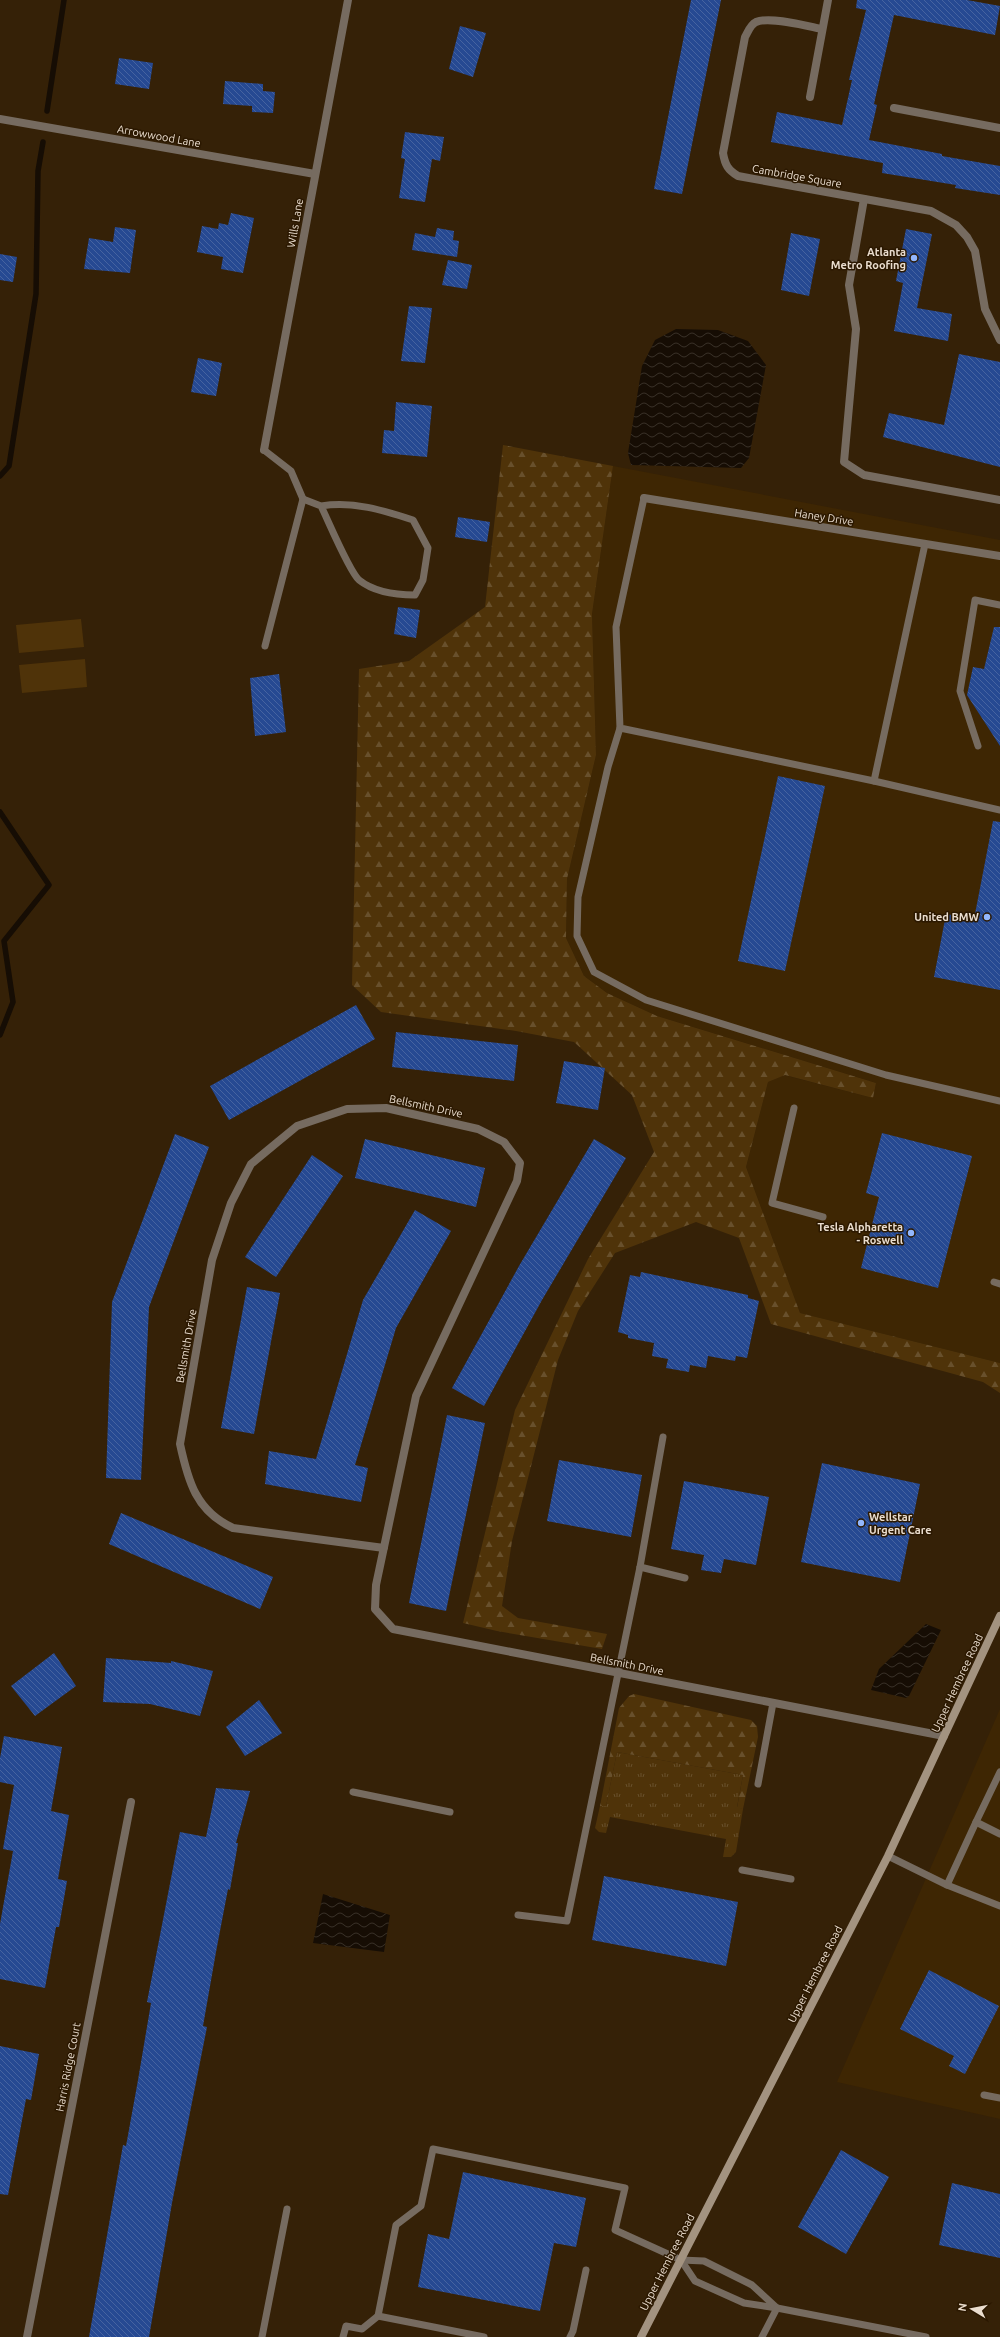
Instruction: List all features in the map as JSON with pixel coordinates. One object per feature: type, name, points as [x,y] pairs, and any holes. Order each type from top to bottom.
[{"type":"street","name":"Wills Lane","points":[[264,450],[348,0]]},
{"type":"street","points":[[810,97],[828,0]]},
{"type":"street","name":"Cambridge Square","points":[[822,29],[767,20],[756,22],[750,28],[745,38],[724,153],[724,163],[729,171],[738,176],[931,211],[956,225],[967,237],[975,251],[985,309],[1000,340]]},
{"type":"street","points":[[894,108],[1000,128]]},
{"type":"street","name":"Arrowwood Lane","points":[[0,119],[315,174]]},
{"type":"street","points":[[864,199],[849,285],[856,329],[844,462],[864,475],[1000,500]]},
{"type":"street","name":"Haney Drive","points":[[644,498],[1000,556]]},
{"type":"street","name":"Bellsmith Drive","points":[[384,1548],[233,1528],[217,1521],[196,1498],[186,1471],[180,1444],[212,1260],[231,1203],[251,1164],[297,1126],[347,1109],[386,1108],[478,1129],[504,1142],[520,1163],[517,1181],[416,1396],[384,1548],[376,1585],[376,1610],[393,1629],[944,1736]]},
{"type":"street","name":"Upper Hembree Road","points":[[641,2337],[888,1856],[999,1621]]},
{"type":"street","name":"Harris Ridge Court","points":[[27,2337],[131,1802]]},
{"type":"lane","points":[[264,450],[291,471],[303,499],[265,646]]},
{"type":"lane","points":[[644,498],[616,627],[620,728],[608,767],[578,897],[577,936],[594,972],[652,1002],[886,1076],[1000,1101]]},
{"type":"lane","points":[[303,499],[321,506],[342,502],[386,511],[413,520],[428,548],[423,580],[415,595],[401,595],[378,590],[359,579],[336,538],[321,506]]},
{"type":"lane","points":[[874,781],[924,544]]},
{"type":"lane","points":[[978,746],[960,691],[975,600],[1000,605]]},
{"type":"lane","points":[[620,728],[874,781],[1000,810]]},
{"type":"lane","points":[[794,1108],[772,1204],[823,1217]]},
{"type":"lane","points":[[518,1915],[567,1921],[619,1674],[663,1437]]},
{"type":"lane","points":[[640,1567],[685,1578]]},
{"type":"lane","points":[[758,1784],[773,1703]]},
{"type":"lane","points":[[947,1885],[1000,1772]]},
{"type":"lane","points":[[353,1792],[450,1812]]},
{"type":"lane","points":[[976,1822],[1000,1834]]},
{"type":"lane","points":[[888,1856],[947,1885],[1000,1906]]},
{"type":"lane","points":[[742,1870],[791,1879]]},
{"type":"lane","points":[[984,2095],[1000,2098]]},
{"type":"lane","points":[[343,2337],[346,2326],[362,2329],[378,2316],[396,2225],[421,2206],[433,2150],[625,2188],[615,2230],[681,2260],[704,2261],[752,2285],[777,2308]]},
{"type":"lane","points":[[262,2337],[287,2209]]},
{"type":"lane","points":[[681,2260],[695,2281],[744,2303],[926,2337]]},
{"type":"lane","points":[[570,2337],[573,2331],[586,2270]]},
{"type":"lane","points":[[762,2337],[777,2308]]},
{"type":"lane","points":[[378,2316],[484,2337]]},
{"type":"shaded area","points":[[613,466],[1000,540],[1000,1363],[800,1313],[746,1167],[768,1082],[784,1075],[873,1098],[876,1083],[657,1016],[607,993],[584,976],[566,938],[567,879],[596,755],[592,614]]},
{"type":"shaded area","points":[[1000,1709],[1000,2119],[837,2082]]},
{"type":"green space","points":[[503,445],[613,466],[592,614],[596,755],[567,879],[566,938],[584,976],[607,993],[657,1016],[876,1083],[873,1098],[785,1075],[768,1082],[746,1167],[800,1313],[1000,1363],[1000,1393],[983,1382],[771,1324],[739,1238],[696,1222],[615,1253],[578,1311],[558,1360],[512,1541],[502,1606],[518,1618],[607,1634],[602,1649],[497,1631],[463,1623],[515,1410],[588,1259],[654,1152],[632,1095],[574,1042],[516,1031],[381,1012],[352,985],[359,669],[409,661],[485,607]]},
{"type":"green space","points":[[81,619],[84,647],[19,653],[16,625]]},
{"type":"green space","points":[[85,659],[87,687],[22,693],[19,665]]},
{"type":"green space","points":[[634,1694],[751,1720],[757,1726],[758,1737],[743,1809],[737,1808],[743,1775],[617,1752],[606,1806],[600,1806],[619,1708],[629,1696]]},
{"type":"green space","points":[[617,1752],[743,1775],[737,1807],[743,1809],[736,1852],[731,1857],[723,1857],[726,1839],[610,1817],[606,1833],[599,1832],[595,1828],[600,1806],[606,1806]]},
{"type":"water","points":[[676,329],[718,330],[748,341],[766,365],[749,458],[741,468],[631,465],[628,453],[642,366],[655,340]]},
{"type":"water","points":[[926,1624],[941,1630],[909,1696],[906,1698],[871,1690],[879,1669]]},
{"type":"water","points":[[323,1894],[390,1915],[384,1952],[313,1943]]},
{"type":"building","points":[[691,0],[721,0],[682,194],[654,189]]},
{"type":"building","points":[[857,0],[967,0],[1000,6],[995,35],[894,15],[874,104],[877,105],[869,140],[942,154],[942,156],[1000,166],[1000,195],[955,188],[956,185],[882,173],[883,163],[771,142],[777,112],[842,125],[852,80],[849,80],[866,10],[856,8]]},
{"type":"building","points":[[460,26],[486,33],[473,77],[449,69]]},
{"type":"building","points":[[119,58],[153,63],[149,89],[115,84]]},
{"type":"building","points":[[225,81],[263,84],[263,91],[275,92],[273,113],[252,112],[252,106],[223,104]]},
{"type":"building","points":[[405,132],[444,137],[440,161],[432,159],[425,202],[399,198],[405,159],[401,158]]},
{"type":"building","points":[[231,213],[254,218],[243,273],[221,269],[223,257],[197,252],[202,226],[218,229],[219,223],[228,225]]},
{"type":"building","points":[[115,227],[136,230],[130,273],[84,269],[89,238],[113,242]]},
{"type":"building","points":[[437,228],[454,231],[453,240],[459,241],[457,257],[412,250],[415,233],[435,237]]},
{"type":"building","points":[[906,229],[932,234],[917,308],[952,314],[948,341],[894,331],[903,283],[896,281]]},
{"type":"building","points":[[791,233],[820,239],[809,296],[781,290]]},
{"type":"building","points":[[0,254],[17,257],[13,282],[0,280]]},
{"type":"building","points":[[448,260],[472,265],[467,289],[442,285]]},
{"type":"building","points":[[409,306],[432,308],[425,363],[401,361]]},
{"type":"building","points":[[959,354],[1000,362],[1000,467],[883,437],[889,413],[944,425]]},
{"type":"building","points":[[198,358],[222,363],[216,396],[191,392]]},
{"type":"building","points":[[396,402],[432,406],[427,457],[382,453],[384,430],[394,431]]},
{"type":"building","points":[[458,517],[490,522],[487,542],[455,537]]},
{"type":"building","points":[[398,607],[420,610],[416,638],[394,634]]},
{"type":"building","points":[[994,627],[1000,627],[1000,746],[967,695],[973,667],[984,669]]},
{"type":"building","points":[[279,674],[286,732],[255,736],[250,678]]},
{"type":"building","points":[[778,776],[825,786],[785,971],[738,961]]},
{"type":"building","name":"United BMW","points":[[993,821],[1000,822],[1000,990],[934,977],[946,914],[974,919]]},
{"type":"building","points":[[356,1005],[375,1039],[229,1120],[210,1086]]},
{"type":"building","points":[[396,1032],[518,1045],[514,1081],[392,1067]]},
{"type":"building","points":[[564,1061],[605,1068],[598,1110],[556,1103]]},
{"type":"building","name":"Tesla Alpharetta - Roswell","points":[[882,1133],[972,1156],[938,1288],[861,1268],[879,1197],[866,1193]]},
{"type":"building","points":[[175,1134],[209,1147],[149,1307],[141,1480],[106,1478],[112,1302]]},
{"type":"building","points":[[365,1139],[485,1168],[476,1207],[355,1178]]},
{"type":"building","points":[[594,1139],[626,1158],[542,1300],[484,1406],[452,1388],[519,1266]]},
{"type":"building","points":[[312,1155],[343,1176],[276,1277],[245,1257]]},
{"type":"building","points":[[415,1210],[451,1231],[396,1328],[355,1465],[368,1468],[361,1502],[265,1484],[269,1451],[316,1459],[363,1300]]},
{"type":"building","points":[[641,1272],[748,1295],[748,1298],[759,1301],[747,1358],[736,1356],[735,1361],[708,1356],[706,1368],[690,1365],[689,1372],[666,1368],[668,1359],[652,1356],[654,1343],[628,1338],[628,1335],[618,1332],[630,1275],[640,1277]]},
{"type":"building","points":[[247,1287],[280,1293],[254,1434],[221,1428]]},
{"type":"building","points":[[447,1415],[485,1423],[446,1611],[409,1603]]},
{"type":"building","points":[[559,1460],[642,1475],[631,1537],[547,1521]]},
{"type":"building","name":"Wellstar Urgent Care","points":[[822,1463],[920,1484],[900,1582],[801,1562]]},
{"type":"building","points":[[684,1481],[769,1497],[756,1565],[724,1559],[721,1573],[701,1570],[704,1555],[671,1549]]},
{"type":"building","points":[[121,1513],[273,1577],[260,1609],[109,1544]]},
{"type":"building","points":[[54,1653],[76,1686],[35,1716],[11,1686]]},
{"type":"building","points":[[106,1658],[171,1663],[171,1661],[213,1671],[200,1716],[150,1704],[103,1702]]},
{"type":"building","points":[[259,1700],[282,1733],[245,1756],[226,1727]]},
{"type":"building","points":[[4,1736],[62,1747],[51,1811],[69,1815],[58,1879],[67,1881],[59,1927],[56,1927],[45,1988],[0,1979],[0,1924],[13,1851],[3,1849],[14,1785],[0,1782],[0,1758]]},
{"type":"building","points":[[216,1788],[250,1791],[236,1843],[238,1843],[230,1890],[228,1889],[203,2026],[207,2027],[172,2203],[149,2337],[89,2337],[123,2145],[126,2146],[138,2080],[151,2003],[147,2002],[180,1832],[206,1837]]},
{"type":"building","points":[[604,1876],[738,1902],[726,1966],[592,1940]]},
{"type":"building","points":[[929,1970],[999,2006],[965,2074],[949,2066],[954,2056],[900,2029]]},
{"type":"building","points":[[0,2046],[39,2054],[31,2100],[26,2099],[8,2195],[0,2194]]},
{"type":"building","points":[[841,2150],[889,2177],[846,2254],[798,2227]]},
{"type":"building","points":[[463,2172],[586,2198],[576,2247],[554,2243],[540,2311],[418,2287],[428,2234],[449,2239]]},
{"type":"building","points":[[952,2183],[1000,2194],[1000,2258],[939,2245]]},
{"type":"waterway","points":[[47,111],[64,0]]},
{"type":"waterway","points":[[0,476],[9,466],[36,294],[38,171],[43,142]]},
{"type":"waterway","points":[[0,812],[49,885],[4,941],[13,1002],[0,1035]]},
{"type":"place","name":"Atlanta Metro Roofing","points":[[914,258]]},
{"type":"place","name":"United BMW","points":[[987,917]]},
{"type":"place","name":"Tesla Alpharetta - Roswell","points":[[911,1233]]},
{"type":"place","name":"Wellstar Urgent Care","points":[[861,1523]]}]
